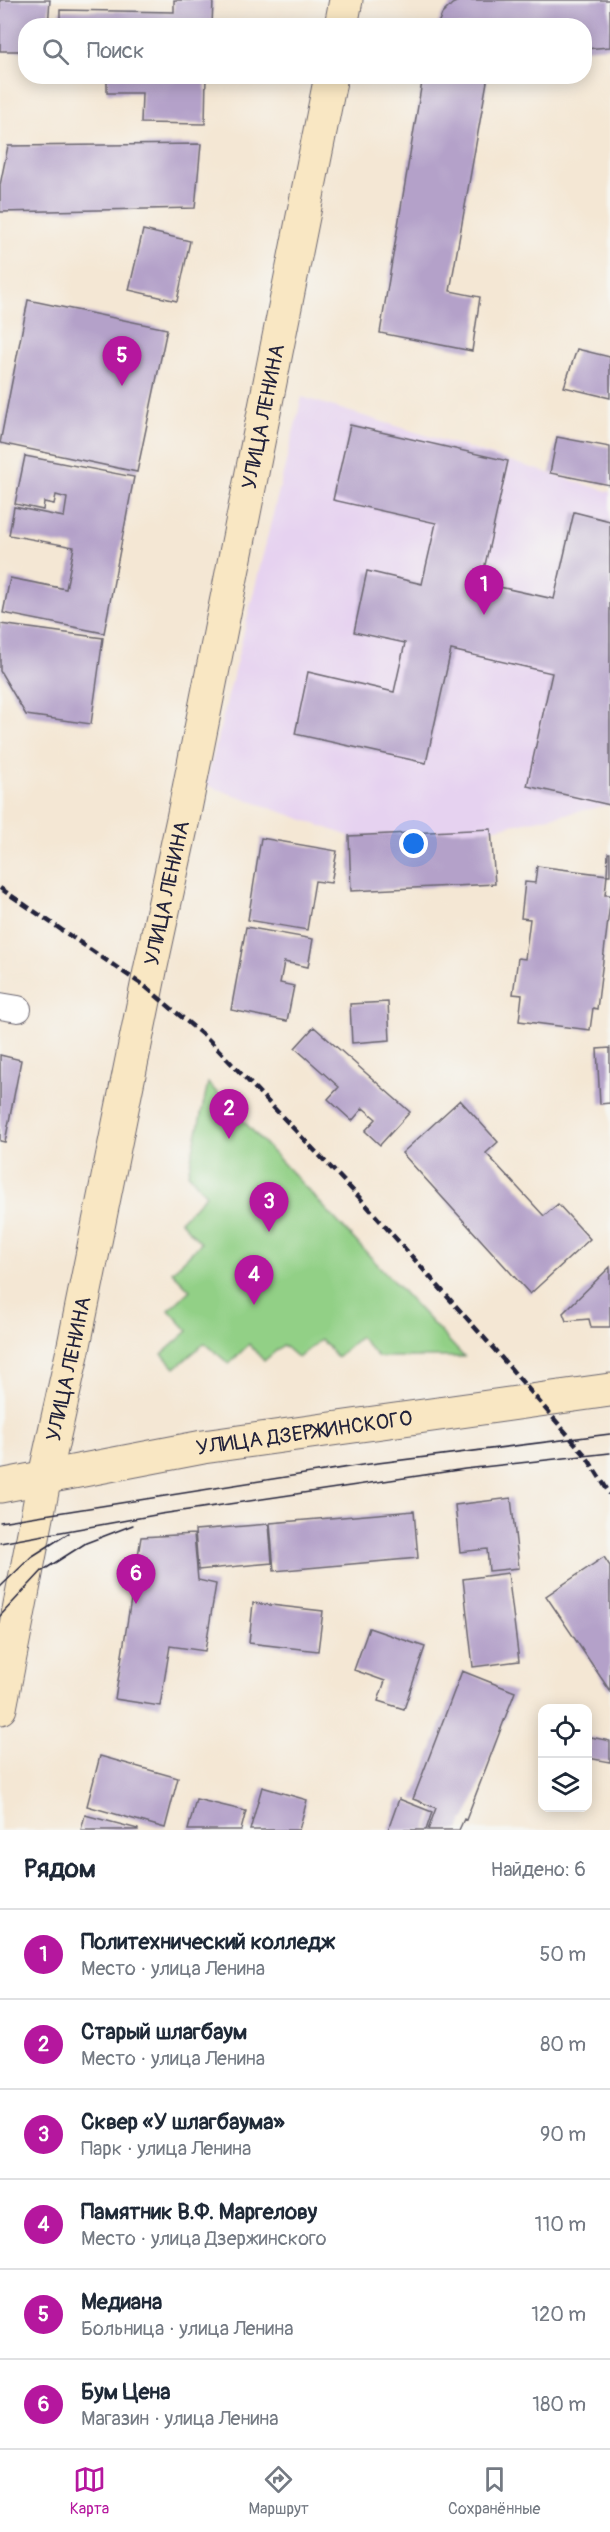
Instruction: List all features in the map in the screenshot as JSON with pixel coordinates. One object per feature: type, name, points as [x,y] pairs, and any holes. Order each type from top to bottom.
[{"type":"main road","points":[[343,18],[346,0]]},
{"type":"main road","name":"УЛИЦА ЛЕНИНА","points":[[0,1708],[45,1476],[74,1350],[183,819],[329,84]]},
{"type":"main road","name":"УЛИЦА ДЗЕРЖИНСКОГО","points":[[0,1486],[203,1447],[610,1390]]},
{"type":"shaded area","points":[[302,397],[610,492],[610,805],[491,829],[349,836],[206,785]]},
{"type":"green space","points":[[208,1083],[464,1357],[378,1357],[360,1337],[337,1357],[321,1339],[298,1358],[283,1345],[264,1361],[249,1344],[229,1364],[205,1343],[175,1368],[162,1354],[188,1331],[169,1310],[190,1290],[172,1272],[201,1243],[180,1221],[206,1195],[188,1173]]},
{"type":"building","points":[[0,0],[50,0],[49,18],[18,18],[18,51],[0,51]]},
{"type":"building","points":[[174,0],[213,0],[212,18],[60,18],[60,10],[174,12]]},
{"type":"building","points":[[460,0],[610,0],[610,47],[592,48],[592,18],[440,18],[452,4]]},
{"type":"building","points":[[107,84],[206,84],[205,124],[141,123],[142,93],[107,93]]},
{"type":"building","points":[[422,84],[487,84],[450,291],[480,297],[472,351],[380,333]]},
{"type":"building","points":[[201,144],[195,208],[0,212],[0,185],[8,146]]},
{"type":"building","points":[[143,230],[190,241],[177,301],[129,290]]},
{"type":"building","points":[[28,300],[167,329],[137,472],[0,443]]},
{"type":"building","points":[[577,349],[610,357],[610,398],[564,387]]},
{"type":"building","points":[[350,425],[508,461],[481,583],[554,599],[574,512],[610,521],[610,805],[527,786],[552,673],[451,650],[426,763],[295,734],[308,672],[394,692],[405,643],[354,632],[367,571],[422,584],[436,523],[333,500]]},
{"type":"building","points":[[557,437],[610,447],[610,485],[550,473]]},
{"type":"building","points":[[25,456],[134,477],[104,633],[3,613],[10,578],[66,589],[74,547],[9,535],[14,507],[64,517],[67,498],[56,495],[54,504],[44,502],[43,510],[15,504]]},
{"type":"building","points":[[0,624],[103,638],[91,724],[26,715],[0,671]]},
{"type":"building","points":[[491,829],[495,884],[351,891],[349,836]]},
{"type":"building","points":[[261,838],[337,851],[331,883],[315,881],[307,930],[248,920]]},
{"type":"building","points":[[608,853],[610,853],[610,875],[607,875]]},
{"type":"building","points":[[537,866],[607,875],[605,895],[610,895],[610,904],[597,1009],[593,1008],[590,1030],[519,1021],[522,995],[513,994],[518,958],[525,959],[530,919],[521,918],[525,882],[535,883]]},
{"type":"building","points":[[246,927],[313,939],[308,967],[284,962],[280,983],[294,986],[287,1021],[231,1010]]},
{"type":"building","points":[[388,1002],[390,1040],[352,1043],[350,1004]]},
{"type":"building","points":[[314,1027],[410,1112],[380,1145],[365,1131],[376,1119],[363,1108],[352,1121],[328,1099],[339,1087],[295,1048]]},
{"type":"building","points":[[610,1048],[610,1103],[600,1104],[597,1049]]},
{"type":"building","points":[[0,1055],[21,1060],[5,1142],[0,1141]]},
{"type":"building","points":[[460,1100],[498,1142],[486,1153],[544,1216],[558,1204],[590,1239],[530,1294],[402,1153]]},
{"type":"building","points":[[610,1267],[610,1327],[591,1327],[589,1319],[566,1321],[563,1313]]},
{"type":"building","points":[[511,1498],[519,1568],[489,1571],[487,1549],[460,1552],[455,1505]]},
{"type":"building","points":[[414,1511],[418,1558],[274,1571],[270,1523]]},
{"type":"building","points":[[269,1524],[272,1563],[198,1570],[195,1530]]},
{"type":"building","points":[[194,1534],[198,1580],[216,1584],[205,1651],[170,1646],[160,1706],[115,1699],[141,1537]]},
{"type":"building","points":[[604,1557],[610,1566],[610,1691],[546,1596]]},
{"type":"building","points":[[508,1573],[519,1661],[473,1667],[463,1579]]},
{"type":"building","points":[[253,1603],[323,1611],[318,1651],[249,1643]]},
{"type":"building","points":[[369,1628],[425,1647],[404,1709],[378,1701],[385,1681],[354,1670]]},
{"type":"building","points":[[462,1671],[515,1692],[466,1820],[464,1819],[459,1830],[428,1830],[436,1808],[413,1799]]},
{"type":"building","points":[[592,1737],[610,1741],[610,1762],[592,1759]]},
{"type":"building","points":[[100,1756],[178,1778],[165,1828],[87,1806]]},
{"type":"building","points":[[262,1787],[307,1800],[299,1830],[250,1830]]},
{"type":"building","points":[[196,1799],[246,1811],[241,1830],[188,1830]]},
{"type":"building","points":[[399,1799],[432,1812],[426,1830],[388,1830]]},
{"type":"building","points":[[85,1815],[138,1829],[138,1830],[81,1830]]},
{"type":"tram line","points":[[0,1522],[362,1465],[610,1434]]},
{"type":"tram line","points":[[0,1543],[161,1514],[465,1469],[610,1453]]},
{"type":"tram line","points":[[0,1616],[42,1571],[86,1543],[133,1525]]},
{"type":"tram line","points":[[0,1587],[31,1557],[69,1533]]},
{"type":"railway","points":[[0,888],[147,988],[209,1040],[359,1197],[494,1349],[586,1456],[610,1494]]},
{"type":"place","name":"Медиана","points":[[122,386]]},
{"type":"place","name":"Политехнический колледж","points":[[484,615]]},
{"type":"place","name":"Старый шлагбаум","points":[[229,1139]]},
{"type":"place","name":"Сквер «У шлагбаума»","points":[[269,1232]]},
{"type":"place","name":"Памятник В.Ф. Маргелову","points":[[254,1305]]},
{"type":"place","name":"Бум Цена","points":[[136,1604]]}]
